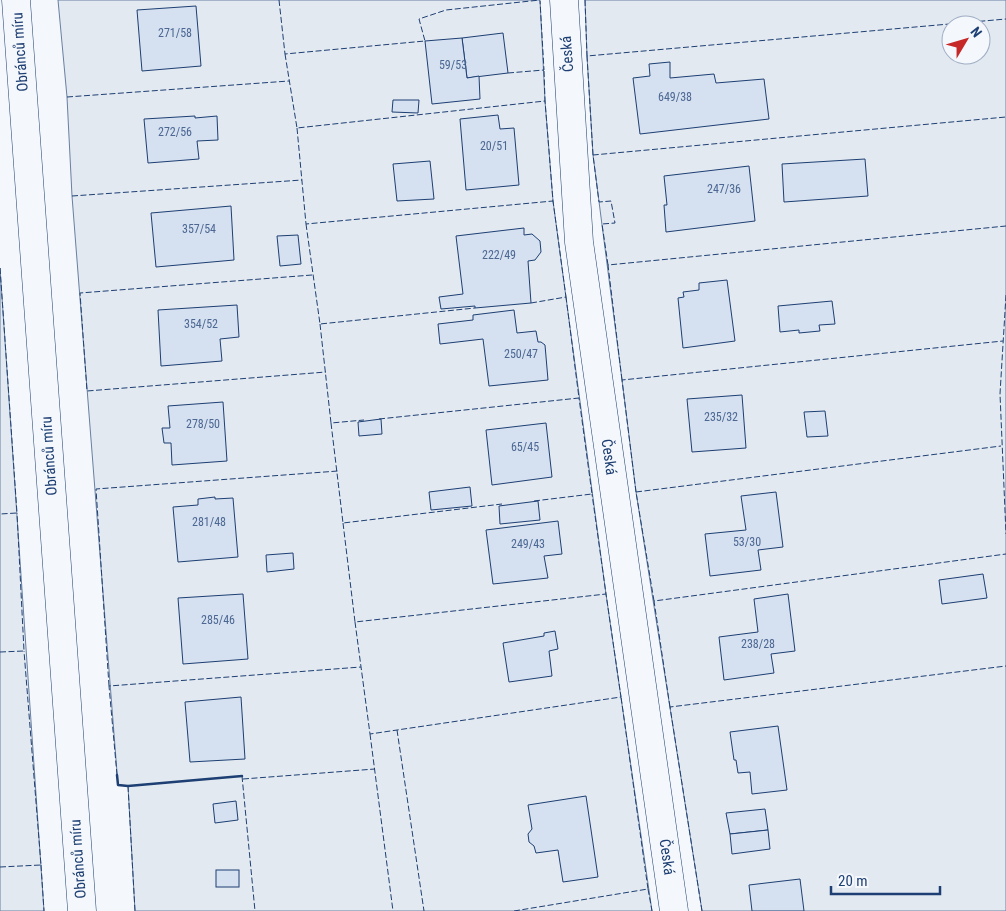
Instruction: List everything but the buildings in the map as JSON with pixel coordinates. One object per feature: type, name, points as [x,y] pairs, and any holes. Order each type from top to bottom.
[{"type":"street","name":"Obránců míru","points":[[16,0],[82,911]]},
{"type":"street","name":"Česká","points":[[564,0],[579,242],[674,911]]},
{"type":"shaded area","points":[[58,0],[540,0],[545,101],[553,201],[606,594],[652,911],[135,911],[128,786],[118,785],[72,196],[67,97]]},
{"type":"shaded area","points":[[585,0],[1006,0],[1006,911],[702,911],[636,492],[593,155]]},
{"type":"shaded area","points":[[0,268],[44,911],[0,911]]},
{"type":"fence","points":[[279,0],[285,54],[425,41],[419,19],[446,10],[540,0]]},
{"type":"fence","points":[[585,0],[587,56]]},
{"type":"fence","points":[[508,73],[544,70],[540,1]]},
{"type":"fence","points":[[593,155],[587,56],[1006,19]]},
{"type":"fence","points":[[285,54],[297,128],[545,101],[544,70]]},
{"type":"fence","points":[[67,97],[289,81]]},
{"type":"fence","points":[[297,128],[306,224],[553,201],[545,101]]},
{"type":"fence","points":[[608,265],[602,224],[615,223],[611,201],[599,202],[593,155],[1006,117]]},
{"type":"fence","points":[[72,196],[302,180]]},
{"type":"fence","points":[[531,303],[566,297],[553,201]]},
{"type":"fence","points":[[306,224],[320,324],[475,308]]},
{"type":"fence","points":[[622,380],[608,265],[1006,226]]},
{"type":"fence","points":[[0,268],[17,513],[0,514]]},
{"type":"fence","points":[[312,275],[80,293],[87,391],[326,372]]},
{"type":"fence","points":[[1006,295],[1000,394],[1006,534]]},
{"type":"fence","points":[[379,419],[579,398],[566,297]]},
{"type":"fence","points":[[320,324],[331,423],[364,420]]},
{"type":"fence","points":[[636,492],[622,380],[1003,341]]},
{"type":"fence","points":[[534,501],[592,494],[579,398]]},
{"type":"fence","points":[[331,423],[343,523],[502,504]]},
{"type":"fence","points":[[654,601],[636,492],[1001,446]]},
{"type":"fence","points":[[109,686],[96,489],[338,471]]},
{"type":"fence","points":[[343,523],[355,622],[606,594],[592,494]]},
{"type":"fence","points":[[0,652],[24,651],[17,513]]},
{"type":"fence","points":[[670,707],[654,601],[1006,554]]},
{"type":"fence","points":[[355,622],[370,734],[621,697],[606,594]]},
{"type":"fence","points":[[0,867],[41,865],[24,651]]},
{"type":"fence","points":[[702,911],[670,707],[1006,666]]},
{"type":"fence","points":[[117,775],[109,686],[361,667]]},
{"type":"fence","points":[[514,911],[648,889],[621,697]]},
{"type":"fence","points":[[397,730],[424,911]]},
{"type":"fence","points":[[370,734],[393,911]]},
{"type":"fence","points":[[243,779],[375,769]]},
{"type":"fence","points":[[242,776],[255,911]]},
{"type":"fence","points":[[128,786],[135,911]]},
{"type":"fence","points":[[41,865],[44,911]]},
{"type":"fence","points":[[648,889],[652,911]]},
{"type":"wall","points":[[117,775],[118,785],[128,786],[242,776]]}]
